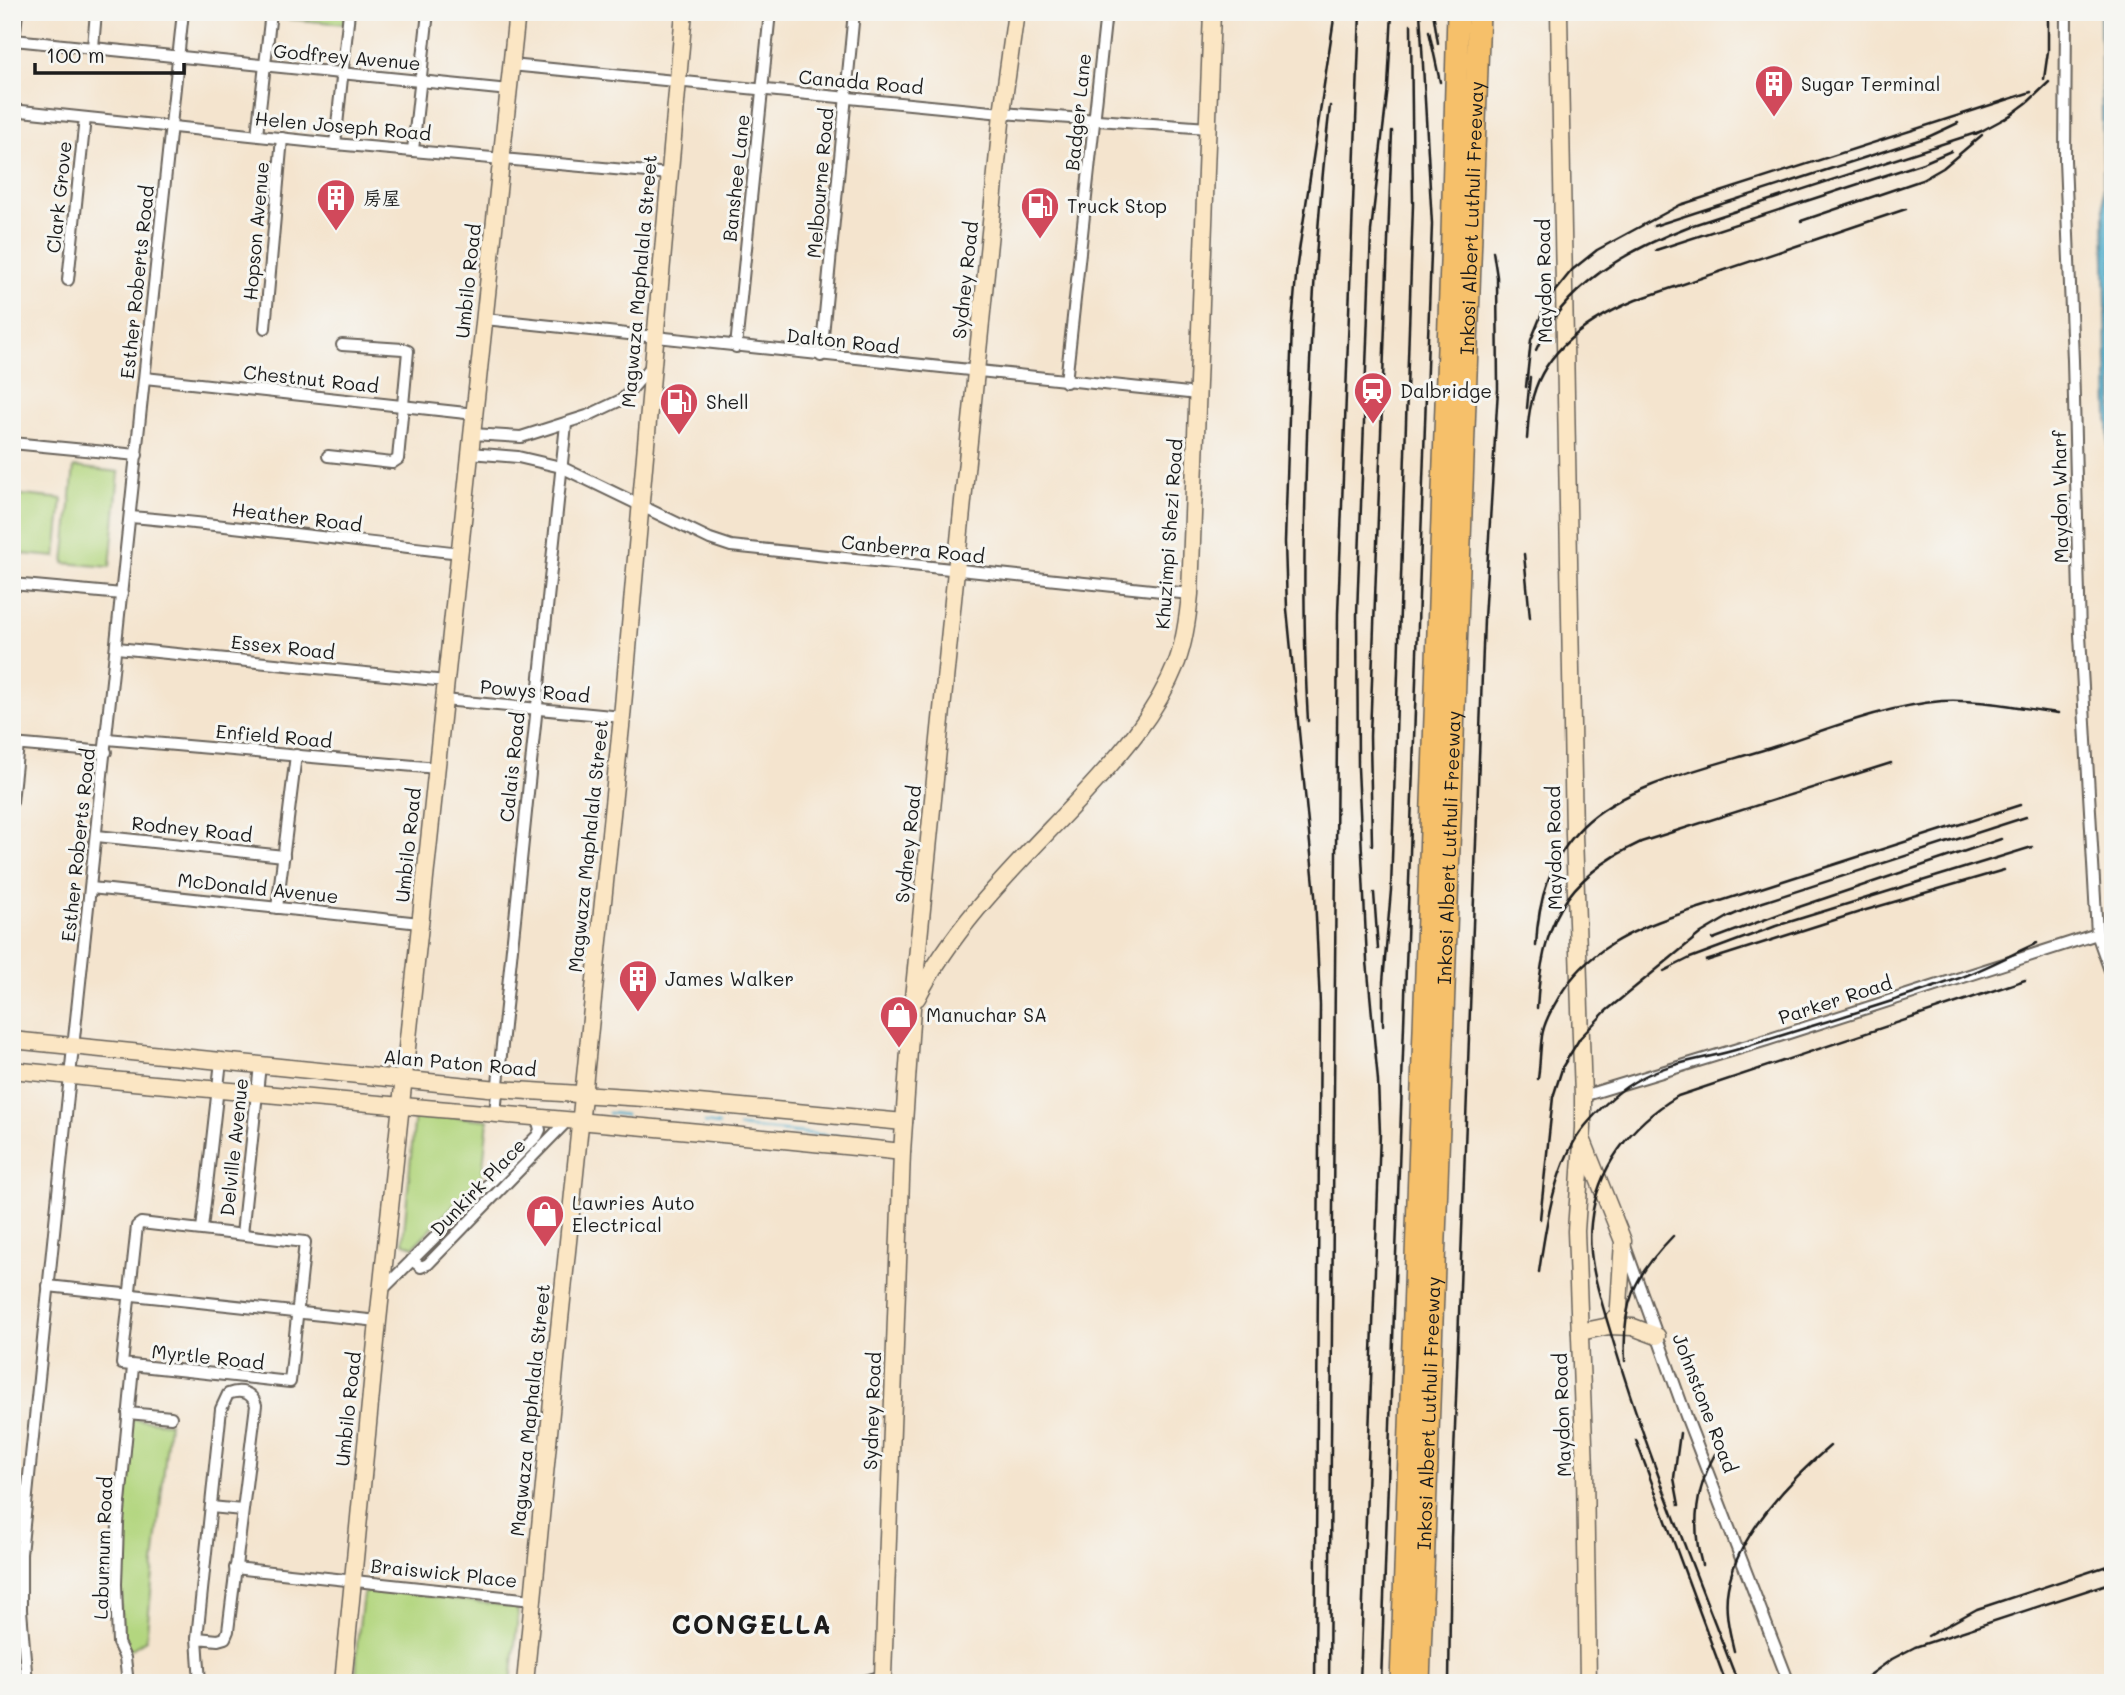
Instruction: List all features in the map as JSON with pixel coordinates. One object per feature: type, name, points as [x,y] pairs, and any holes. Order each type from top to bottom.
[{"type":"highway","name":"Inkosi Albert Luthuli Freeway","points":[[1419,1683],[1467,304],[1481,12]]},
{"type":"highway","name":"Inkosi Albert Luthuli Freeway","points":[[1401,1683],[1452,234],[1457,15]]},
{"type":"street","points":[[12,61],[17,12]]},
{"type":"street","points":[[93,47],[96,12]]},
{"type":"street","name":"Esther Roberts Road","points":[[27,1683],[17,1554],[97,836],[183,12]]},
{"type":"street","points":[[257,135],[271,12]]},
{"type":"street","points":[[335,144],[349,12]]},
{"type":"street","points":[[413,150],[428,12]]},
{"type":"street","name":"Umbilo Road","points":[[338,1682],[352,1581],[517,12]]},
{"type":"street","name":"Magwaza Maphalala Street","points":[[525,1683],[574,1121],[584,1094],[622,717],[684,12]]},
{"type":"street","name":"Banshee Lane","points":[[736,347],[771,12]]},
{"type":"street","name":"Melbourne Road","points":[[821,356],[855,12]]},
{"type":"street","name":"Sydney Road","points":[[884,1679],[902,1152],[912,1008],[1002,113],[1016,12]]},
{"type":"street","name":"Badger Lane","points":[[1066,382],[1106,12]]},
{"type":"street","name":"Khuzimpi Shezi Road","points":[[912,1008],[937,962],[972,914],[1122,753],[1146,722],[1178,659],[1187,623],[1190,594],[1212,12]]},
{"type":"street","name":"Maydon Road","points":[[1559,12],[1574,835],[1583,1096],[1583,1139],[1576,1213],[1588,1683]]},
{"type":"street","name":"Maydon Wharf","points":[[2066,12],[2065,160],[2074,372],[2080,635],[2097,934],[2113,979]]},
{"type":"street","name":"Godfrey Avenue","points":[[14,40],[509,90]]},
{"type":"street","name":"Canada Road","points":[[511,65],[1002,113],[1208,128]]},
{"type":"street","name":"Helen Joseph Road","points":[[12,110],[335,144],[670,174]]},
{"type":"street","name":"Clark Grove","points":[[68,280],[85,118]]},
{"type":"street","name":"Hopson Avenue","points":[[265,328],[282,138]]},
{"type":"street","name":"Dalton Road","points":[[485,319],[1198,394]]},
{"type":"street","points":[[328,456],[396,462],[408,351],[342,345]]},
{"type":"street","points":[[472,434],[521,437],[566,424],[608,408],[623,399],[651,368]]},
{"type":"street","name":"Chestnut Road","points":[[145,378],[475,414]]},
{"type":"street","name":"Calais Road","points":[[495,1113],[566,424]]},
{"type":"street","points":[[12,443],[137,454]]},
{"type":"street","name":"Canberra Road","points":[[470,453],[518,457],[561,467],[710,539],[731,546],[1190,594]]},
{"type":"street","name":"Heather Road","points":[[130,517],[240,526],[460,553]]},
{"type":"street","points":[[12,584],[122,594]]},
{"type":"street","name":"Essex Road","points":[[117,648],[446,681]]},
{"type":"street","name":"Powys Road","points":[[444,700],[622,717]]},
{"type":"street","name":"Enfield Road","points":[[107,739],[437,768]]},
{"type":"street","points":[[12,802],[15,744],[106,752]]},
{"type":"street","points":[[277,908],[296,755]]},
{"type":"street","name":"Rodney Road","points":[[97,836],[284,856]]},
{"type":"street","name":"McDonald Avenue","points":[[91,888],[420,923]]},
{"type":"street","name":"Parker Road","points":[[1583,1096],[1766,1041],[2097,934]]},
{"type":"street","name":"Alan Paton Road","points":[[12,1040],[498,1089],[904,1122]]},
{"type":"street","name":"Delville Avenue","points":[[202,1229],[221,1061]]},
{"type":"street","name":"Delville Avenue","points":[[242,1234],[260,1065]]},
{"type":"street","points":[[12,1070],[401,1107],[733,1134],[902,1152]]},
{"type":"street","points":[[733,1134],[736,1108]]},
{"type":"street","points":[[488,1193],[537,1136],[540,1130],[537,1117]]},
{"type":"street","name":"Dunkirk Place","points":[[382,1290],[412,1260],[421,1267],[426,1265],[472,1208],[574,1121]]},
{"type":"street","name":"Johnstone Road","points":[[1583,1139],[1789,1683]]},
{"type":"street","points":[[1576,1213],[1592,1204],[1609,1204]]},
{"type":"street","name":"Myrtle Road","points":[[138,1224],[202,1229],[305,1242],[290,1382],[133,1367],[121,1362],[138,1224]]},
{"type":"street","points":[[1609,1326],[1618,1314],[1623,1241]]},
{"type":"street","points":[[48,1286],[378,1321]]},
{"type":"street","points":[[1580,1332],[1609,1326],[1633,1327],[1657,1336]]},
{"type":"street","name":"Laburnum Road","points":[[128,1683],[125,1658],[118,1643],[116,1584],[118,1523],[133,1367]]},
{"type":"street","points":[[197,1638],[218,1640],[225,1638],[227,1634],[256,1405],[250,1394],[238,1391],[228,1394],[223,1401],[197,1638],[200,1683]]},
{"type":"street","points":[[128,1413],[171,1417]]},
{"type":"street","points":[[211,1507],[242,1510]]},
{"type":"street","name":"Braiswick Place","points":[[235,1568],[532,1600]]},
{"type":"street","points":[[12,1590],[21,1610]]},
{"type":"street","points":[[858,1683],[884,1679]]},
{"type":"green space","points":[[275,12],[346,12],[345,24],[275,18]]},
{"type":"green space","points":[[74,467],[119,472],[110,567],[64,563]]},
{"type":"green space","points":[[12,494],[62,499],[56,557],[12,553]]},
{"type":"green space","points":[[415,1113],[488,1120],[482,1176],[413,1247],[403,1242]]},
{"type":"green space","points":[[131,1419],[169,1423],[146,1640],[130,1650],[123,1649],[119,1585]]},
{"type":"green space","points":[[371,1589],[517,1607],[511,1683],[356,1683],[363,1594]]},
{"type":"water","points":[[2100,12],[2113,12],[2113,664]]},
{"type":"waterway","points":[[609,1113],[626,1115]]},
{"type":"waterway","points":[[705,1123],[719,1125]]},
{"type":"waterway","points":[[739,1127],[878,1140]]},
{"type":"railway","points":[[1315,1683],[1320,1005],[1315,895],[1287,609],[1285,542],[1292,323],[1297,264],[1335,12]]},
{"type":"railway","points":[[1329,1683],[1338,614],[1360,12]]},
{"type":"railway","points":[[1360,1683],[1380,1133],[1367,961],[1358,768],[1357,614],[1371,231],[1388,87],[1392,12]]},
{"type":"railway","points":[[1381,1683],[1432,224],[1420,12]]},
{"type":"railway","points":[[1433,12],[1438,43]]},
{"type":"railway","points":[[2044,79],[2048,51],[2048,12]]},
{"type":"railway","points":[[1383,1025],[1383,982],[1391,890],[1413,204],[1411,25]]},
{"type":"railway","points":[[1429,31],[1440,82]]},
{"type":"railway","points":[[2005,119],[2049,82]]},
{"type":"railway","points":[[1526,387],[1531,340],[1547,301],[1572,270],[1597,250],[1680,205],[2031,92]]},
{"type":"railway","points":[[1308,721],[1305,486],[1311,332],[1330,106]]},
{"type":"railway","points":[[1974,135],[2011,115]]},
{"type":"railway","points":[[1654,226],[1928,137],[1958,123]]},
{"type":"railway","points":[[1372,845],[1370,736],[1392,131]]},
{"type":"railway","points":[[1536,350],[1548,327],[1580,289],[1600,273],[1644,246],[1690,226],[1982,131]]},
{"type":"railway","points":[[1801,221],[1922,180],[1943,168],[1982,135]]},
{"type":"railway","points":[[1656,250],[1923,163],[1951,151]]},
{"type":"railway","points":[[1527,439],[1531,405],[1536,386],[1545,369],[1569,340],[1601,317],[1636,300],[1906,209]]},
{"type":"railway","points":[[1449,1683],[1451,1538],[1484,619],[1498,389],[1497,277],[1493,251]]},
{"type":"railway","points":[[1527,408],[1530,377]]},
{"type":"railway","points":[[1524,554],[1530,618]]},
{"type":"railway","points":[[1536,946],[1543,896],[1562,852],[1583,826],[1601,811],[1647,787],[1856,719],[1920,704],[1971,701],[2058,713]]},
{"type":"railway","points":[[1537,1008],[1544,952],[1561,908],[1592,872],[1614,856],[1641,842],[1891,763]]},
{"type":"railway","points":[[1538,1079],[1542,1036],[1551,1011],[1582,967],[1611,944],[1644,927],[1680,914],[2020,805]]},
{"type":"railway","points":[[1540,1219],[1553,1097],[1563,1066],[1580,1038],[1606,1011],[1701,933],[1728,917],[1760,903],[2026,817]]},
{"type":"railway","points":[[1713,939],[2001,839]]},
{"type":"railway","points":[[1664,971],[1690,958],[1776,926],[2032,847]]},
{"type":"railway","points":[[1706,961],[2004,870]]},
{"type":"railway","points":[[1374,893],[1378,949]]},
{"type":"railway","points":[[1539,1272],[1553,1196],[1574,1141],[1591,1119],[1633,1082],[1653,1072],[1742,1048],[1928,989],[1975,972],[2037,943]]},
{"type":"railway","points":[[1738,1683],[1653,1462],[1598,1289],[1590,1236],[1601,1183],[1619,1149],[1631,1134],[1661,1107],[1678,1096],[2025,980]]},
{"type":"railway","points":[[1625,1361],[1626,1323],[1633,1292],[1648,1265],[1673,1236]]},
{"type":"railway","points":[[1679,1505],[1674,1478],[1680,1433]]},
{"type":"railway","points":[[1636,1440],[1726,1683]]},
{"type":"railway","points":[[1734,1651],[1727,1604],[1733,1568],[1754,1529],[1768,1510],[1830,1446]]},
{"type":"railway","points":[[1702,1565],[1697,1536],[1697,1508],[1703,1481],[1715,1454]]},
{"type":"railway","points":[[1928,1636],[1977,1609],[2113,1564]]},
{"type":"railway","points":[[1859,1683],[1892,1659],[1915,1647],[2113,1582]]},
{"type":"place","name":"Sugar Terminal","points":[[1774,118]]},
{"type":"place","name":"房屋","points":[[336,232]]},
{"type":"place","name":"Truck Stop","points":[[1040,240]]},
{"type":"place","name":"Dalbridge","points":[[1373,425]]},
{"type":"place","name":"Shell","points":[[679,436]]},
{"type":"place","name":"James Walker","points":[[638,1013]]},
{"type":"place","name":"Manuchar SA","points":[[899,1049]]},
{"type":"place","name":"Lawries Auto Electrical","points":[[545,1248]]},
{"type":"district","name":"CONGELLA","points":[[752,1625]]}]
